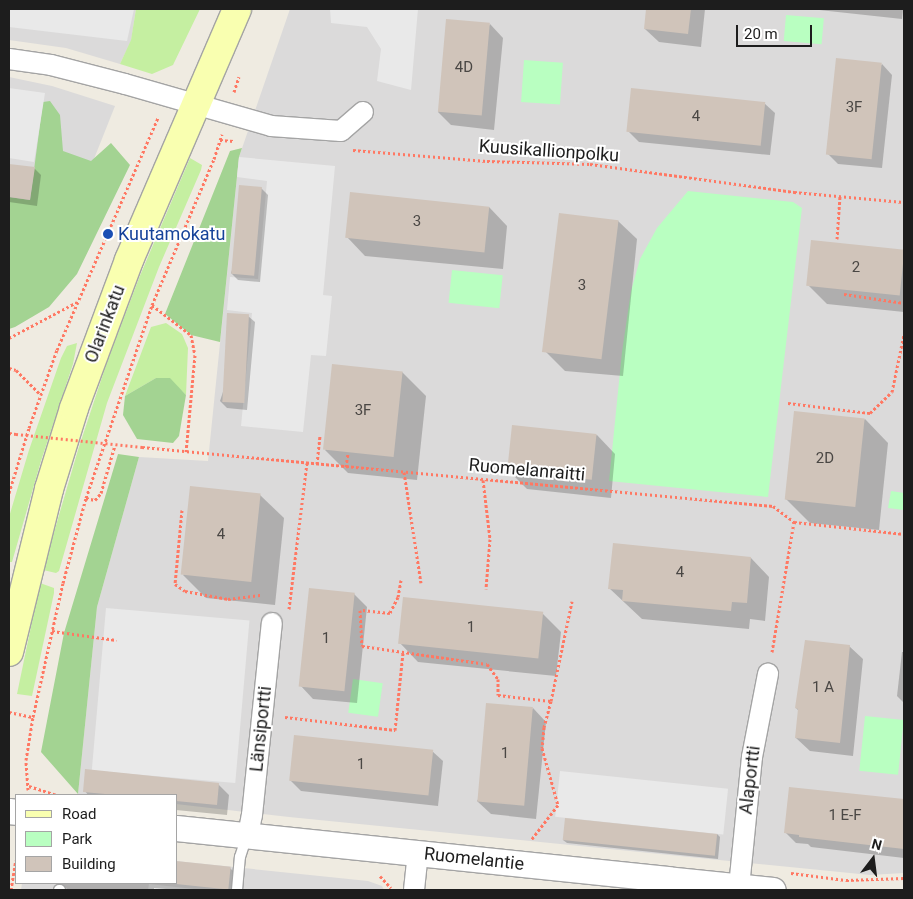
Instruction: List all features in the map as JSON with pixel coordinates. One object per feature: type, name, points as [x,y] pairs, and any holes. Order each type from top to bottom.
[{"type":"main road","name":"Olarinkatu","points":[[9,652],[13,612],[74,408],[130,260],[238,9]]},
{"type":"street","points":[[9,59],[51,65],[271,126],[341,131],[363,112]]},
{"type":"street","name":"Länsiportti","points":[[248,835],[252,815],[272,623]]},
{"type":"street","name":"Alaportti","points":[[739,887],[752,757],[768,674]]},
{"type":"street","name":"Ruomelantie","points":[[178,828],[772,890]]},
{"type":"street","points":[[414,890],[418,853]]},
{"type":"lane","points":[[236,890],[240,857],[248,835]]},
{"type":"path","points":[[27,794],[29,786],[26,760],[33,717],[52,631],[86,498],[152,305],[220,140],[242,70]]},
{"type":"path","points":[[9,493],[41,395],[78,301],[151,134]]},
{"type":"path","points":[[220,140],[237,141]]},
{"type":"path","name":"Kuusikallionpolku","points":[[349,150],[487,161],[590,164],[675,177],[904,202]]},
{"type":"path","points":[[837,239],[840,196]]},
{"type":"path","points":[[844,294],[904,302]]},
{"type":"path","points":[[9,338],[78,301]]},
{"type":"path","points":[[152,305],[191,335],[195,355],[186,452]]},
{"type":"path","points":[[788,403],[870,413],[892,392],[904,334]]},
{"type":"path","points":[[9,368],[16,370],[41,395]]},
{"type":"path","name":"Ruomelanraitti","points":[[9,433],[142,448],[773,506],[794,522]]},
{"type":"path","points":[[317,464],[320,435]]},
{"type":"path","points":[[86,498],[95,500],[101,493],[115,445]]},
{"type":"path","points":[[346,467],[348,453]]},
{"type":"path","points":[[404,472],[421,583]]},
{"type":"path","points":[[483,480],[490,539],[486,589]]},
{"type":"path","points":[[182,510],[175,584],[184,591],[220,598],[242,599],[262,595]]},
{"type":"path","points":[[768,674],[794,522],[904,534]]},
{"type":"path","points":[[401,580],[398,597],[390,613],[360,610],[362,646],[487,664],[498,679],[498,694],[551,701]]},
{"type":"path","points":[[527,846],[558,805],[542,748],[544,727],[572,600]]},
{"type":"path","points":[[52,631],[116,640]]},
{"type":"path","points":[[277,716],[395,730],[403,653]]},
{"type":"path","points":[[9,712],[33,717]]},
{"type":"path","points":[[29,786],[53,794]]},
{"type":"path","points":[[11,890],[15,866]]},
{"type":"path","points":[[380,875],[392,890]]},
{"type":"shaded area","points":[[9,9],[136,9],[131,41],[120,64],[66,48],[9,40]]},
{"type":"shaded area","points":[[9,9],[134,9],[127,41],[9,27]]},
{"type":"shaded area","points":[[290,9],[904,9],[904,873],[870,875],[289,817],[178,804],[178,794],[78,794],[97,607],[139,457],[208,461],[239,157]]},
{"type":"shaded area","points":[[330,9],[418,9],[411,90],[377,81],[381,49],[367,27],[331,23]]},
{"type":"shaded area","points":[[9,77],[52,86],[115,106],[59,247],[9,301]]},
{"type":"shaded area","points":[[9,88],[45,93],[34,162],[9,158]]},
{"type":"shaded area","points":[[239,157],[335,166],[323,295],[332,296],[326,356],[311,355],[303,432],[241,426],[252,313],[227,310],[230,277],[258,279],[267,181],[237,177]]},
{"type":"shaded area","points":[[106,608],[249,621],[235,783],[92,770]]},
{"type":"shaded area","points":[[560,771],[728,789],[723,834],[555,817]]},
{"type":"shaded area","points":[[178,861],[368,881],[382,886],[384,890],[21,890],[22,884],[178,884]]},
{"type":"shaded area","points":[[149,884],[203,890],[148,890]]},
{"type":"green space","points":[[136,9],[200,9],[173,65],[152,74],[120,64],[131,40]]},
{"type":"green space","points":[[786,15],[824,18],[822,44],[784,41]]},
{"type":"green space","points":[[524,60],[563,63],[560,105],[521,102]]},
{"type":"green space","points":[[50,101],[60,115],[63,151],[91,161],[111,143],[130,165],[77,274],[49,307],[9,329],[9,197],[30,200],[43,102]]},
{"type":"green space","points":[[242,148],[239,157],[220,342],[191,335],[165,314],[230,151]]},
{"type":"green space","points":[[190,158],[202,165],[201,170],[159,267],[107,403],[59,571],[56,573],[43,570],[78,450],[107,362],[139,278]]},
{"type":"green space","points":[[688,191],[793,202],[802,208],[768,497],[609,481],[622,352],[631,291],[640,259],[657,228]]},
{"type":"green space","points":[[452,270],[503,275],[499,308],[449,303]]},
{"type":"green space","points":[[166,323],[182,334],[188,348],[186,395],[182,391],[156,378],[125,396],[151,327]]},
{"type":"green space","points":[[77,343],[73,364],[41,461],[12,562],[9,562],[9,517],[29,450],[61,358],[67,346]]},
{"type":"green space","points":[[156,378],[170,378],[186,395],[179,436],[173,443],[137,439],[123,415],[125,396]]},
{"type":"green space","points":[[118,454],[139,457],[97,607],[78,794],[41,752],[64,633]]},
{"type":"green space","points":[[891,491],[904,493],[904,510],[888,508]]},
{"type":"green space","points":[[40,583],[54,588],[54,593],[32,696],[17,694]]},
{"type":"green space","points":[[353,679],[383,683],[378,717],[348,713]]},
{"type":"green space","points":[[865,716],[904,720],[898,775],[859,771]]},
{"type":"building","points":[[646,9],[691,9],[688,34],[644,29]]},
{"type":"building","points":[[446,19],[490,23],[482,115],[438,112]]},
{"type":"building","points":[[836,58],[882,63],[872,159],[826,154]]},
{"type":"building","points":[[631,88],[765,102],[761,146],[626,132]]},
{"type":"building","points":[[9,164],[35,167],[30,200],[9,197]]},
{"type":"building","points":[[239,185],[262,187],[254,276],[231,274]]},
{"type":"building","points":[[350,192],[489,207],[484,252],[345,238]]},
{"type":"building","points":[[559,213],[619,220],[601,359],[542,352]]},
{"type":"building","points":[[811,240],[904,250],[900,296],[806,286]]},
{"type":"building","points":[[227,313],[249,314],[244,403],[222,402]]},
{"type":"building","points":[[332,364],[403,371],[394,457],[323,450]]},
{"type":"building","points":[[794,411],[865,418],[855,507],[785,500]]},
{"type":"building","points":[[512,425],[597,434],[592,480],[507,471]]},
{"type":"building","points":[[190,486],[261,493],[251,582],[181,575]]},
{"type":"building","points":[[613,543],[751,557],[747,603],[732,602],[731,611],[622,601],[623,590],[608,589]]},
{"type":"building","points":[[309,588],[355,593],[344,691],[299,686]]},
{"type":"building","points":[[403,597],[543,612],[538,658],[398,644]]},
{"type":"building","points":[[805,640],[850,645],[840,743],[795,738],[798,709],[795,708]]},
{"type":"building","points":[[486,703],[533,707],[524,806],[477,802]]},
{"type":"building","points":[[294,735],[433,750],[428,795],[289,781]]},
{"type":"building","points":[[85,769],[219,783],[217,805],[178,801],[178,794],[105,794],[83,792]]},
{"type":"building","points":[[789,787],[904,799],[904,849],[799,837],[799,835],[784,833]]},
{"type":"building","points":[[565,818],[717,834],[715,856],[563,840]]},
{"type":"building","points":[[178,861],[231,867],[228,890],[175,884],[178,884]]},
{"type":"place","name":"Kuutamokatu","points":[[108,234]]}]
